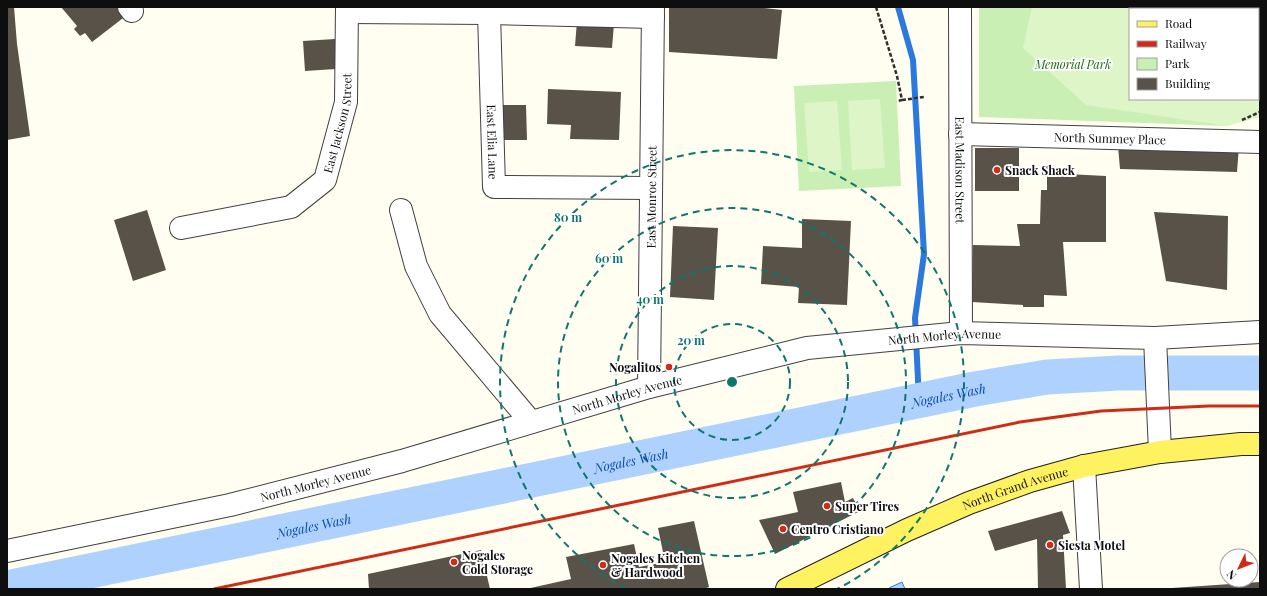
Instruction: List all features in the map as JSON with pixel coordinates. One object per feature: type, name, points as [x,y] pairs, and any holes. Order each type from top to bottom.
[{"type":"main road","name":"North Grand Avenue","points":[[787,589],[907,530],[969,502],[1030,481],[1084,466],[1160,452],[1241,444],[1260,444]]},
{"type":"street","name":"East Madison Street","points":[[960,7],[961,333]]},
{"type":"street","points":[[347,9],[489,13],[653,12]]},
{"type":"street","name":"East Jackson Street","points":[[181,228],[291,206],[325,180],[346,102],[347,9]]},
{"type":"street","name":"East Monroe Street","points":[[649,387],[653,12]]},
{"type":"street","name":"East Elia Lane","points":[[489,13],[494,187],[651,188]]},
{"type":"street","name":"North Summey Place","points":[[960,134],[1260,142]]},
{"type":"street","points":[[400,210],[416,266],[440,314],[531,422]]},
{"type":"street","name":"North Morley Avenue","points":[[7,551],[230,505],[402,461],[649,387],[807,348],[961,333],[1156,346],[1260,330]]},
{"type":"street","points":[[1156,346],[1160,452]]},
{"type":"street","points":[[1084,466],[1091,589]]},
{"type":"path","points":[[876,7],[897,76],[902,100]]},
{"type":"path","points":[[897,101],[924,97]]},
{"type":"path","points":[[1240,121],[1260,112]]},
{"type":"green space","name":"Memorial Park","points":[[979,7],[1260,7],[1260,112],[1227,126],[979,117]]},
{"type":"green space","points":[[1032,7],[1260,7],[1260,117],[1227,126],[1086,105],[1023,48]]},
{"type":"green space","points":[[896,81],[901,186],[799,191],[794,86]]},
{"type":"green space","points":[[880,99],[885,168],[852,170],[848,101]]},
{"type":"green space","points":[[837,101],[842,170],[809,172],[804,103]]},
{"type":"water","points":[[902,582],[905,589],[889,588]]},
{"type":"building","points":[[7,7],[14,7],[17,44],[30,136],[7,140]]},
{"type":"building","points":[[61,7],[121,7],[127,15],[92,42],[85,33],[80,36],[74,29],[77,26]]},
{"type":"building","points":[[669,7],[756,7],[782,10],[777,59],[669,52]]},
{"type":"building","points":[[577,21],[614,24],[612,48],[575,46]]},
{"type":"building","points":[[335,39],[336,69],[305,71],[303,41]]},
{"type":"building","points":[[548,89],[621,92],[619,140],[570,139],[571,125],[547,124]]},
{"type":"building","points":[[501,105],[526,105],[527,140],[501,140]]},
{"type":"building","points":[[1118,146],[1239,146],[1237,172],[1120,169]]},
{"type":"building","name":"Snack Shack","points":[[975,148],[1019,148],[1019,191],[975,191]]},
{"type":"building","points":[[1047,173],[1106,176],[1106,242],[1063,242],[1067,296],[1044,295],[1044,307],[1023,307],[1023,305],[972,302],[973,245],[1020,246],[1017,224],[1040,224],[1041,190],[1047,190]]},
{"type":"building","points":[[147,210],[166,270],[133,281],[114,220]]},
{"type":"building","points":[[1154,212],[1228,216],[1227,290],[1166,281]]},
{"type":"building","points":[[802,219],[851,221],[847,305],[798,303],[799,287],[761,284],[763,246],[802,248]]},
{"type":"building","points":[[673,226],[718,228],[714,300],[670,297]]},
{"type":"building","name":"Super Tires","points":[[841,482],[845,502],[853,498],[860,511],[775,554],[759,520],[798,512],[793,492]]},
{"type":"building","name":"Siesta Motel","points":[[1062,511],[1070,533],[1063,535],[1066,589],[1038,589],[1037,539],[995,551],[988,531]]},
{"type":"building","points":[[694,521],[709,587],[704,589],[526,589],[571,579],[566,557],[634,544],[639,567],[665,562],[658,528]]},
{"type":"building","name":"Nogales Cold Storage","points":[[481,550],[490,589],[369,589],[368,574]]},
{"type":"building","points":[[1259,582],[1260,589],[1172,588],[1219,585],[1219,588],[1259,588]]},
{"type":"waterway","points":[[898,7],[913,60],[924,254],[915,318],[919,400]]},
{"type":"waterway","name":"Nogales Wash","points":[[7,588],[975,389],[1047,377],[1119,373],[1260,373]]},
{"type":"railway","points":[[214,589],[1020,422],[1101,411],[1209,406],[1260,406]]},
{"type":"place","name":"Snack Shack","points":[[997,170]]},
{"type":"place","name":"Nogalitos","points":[[669,367]]},
{"type":"place","name":"Super Tires","points":[[827,506]]},
{"type":"place","name":"Centro Cristiano","points":[[783,529]]},
{"type":"place","name":"Siesta Motel","points":[[1050,545]]},
{"type":"place","name":"Nogales Cold Storage","points":[[454,562]]},
{"type":"place","name":"Nogales Kitchen & Hardwood","points":[[603,565]]}]
